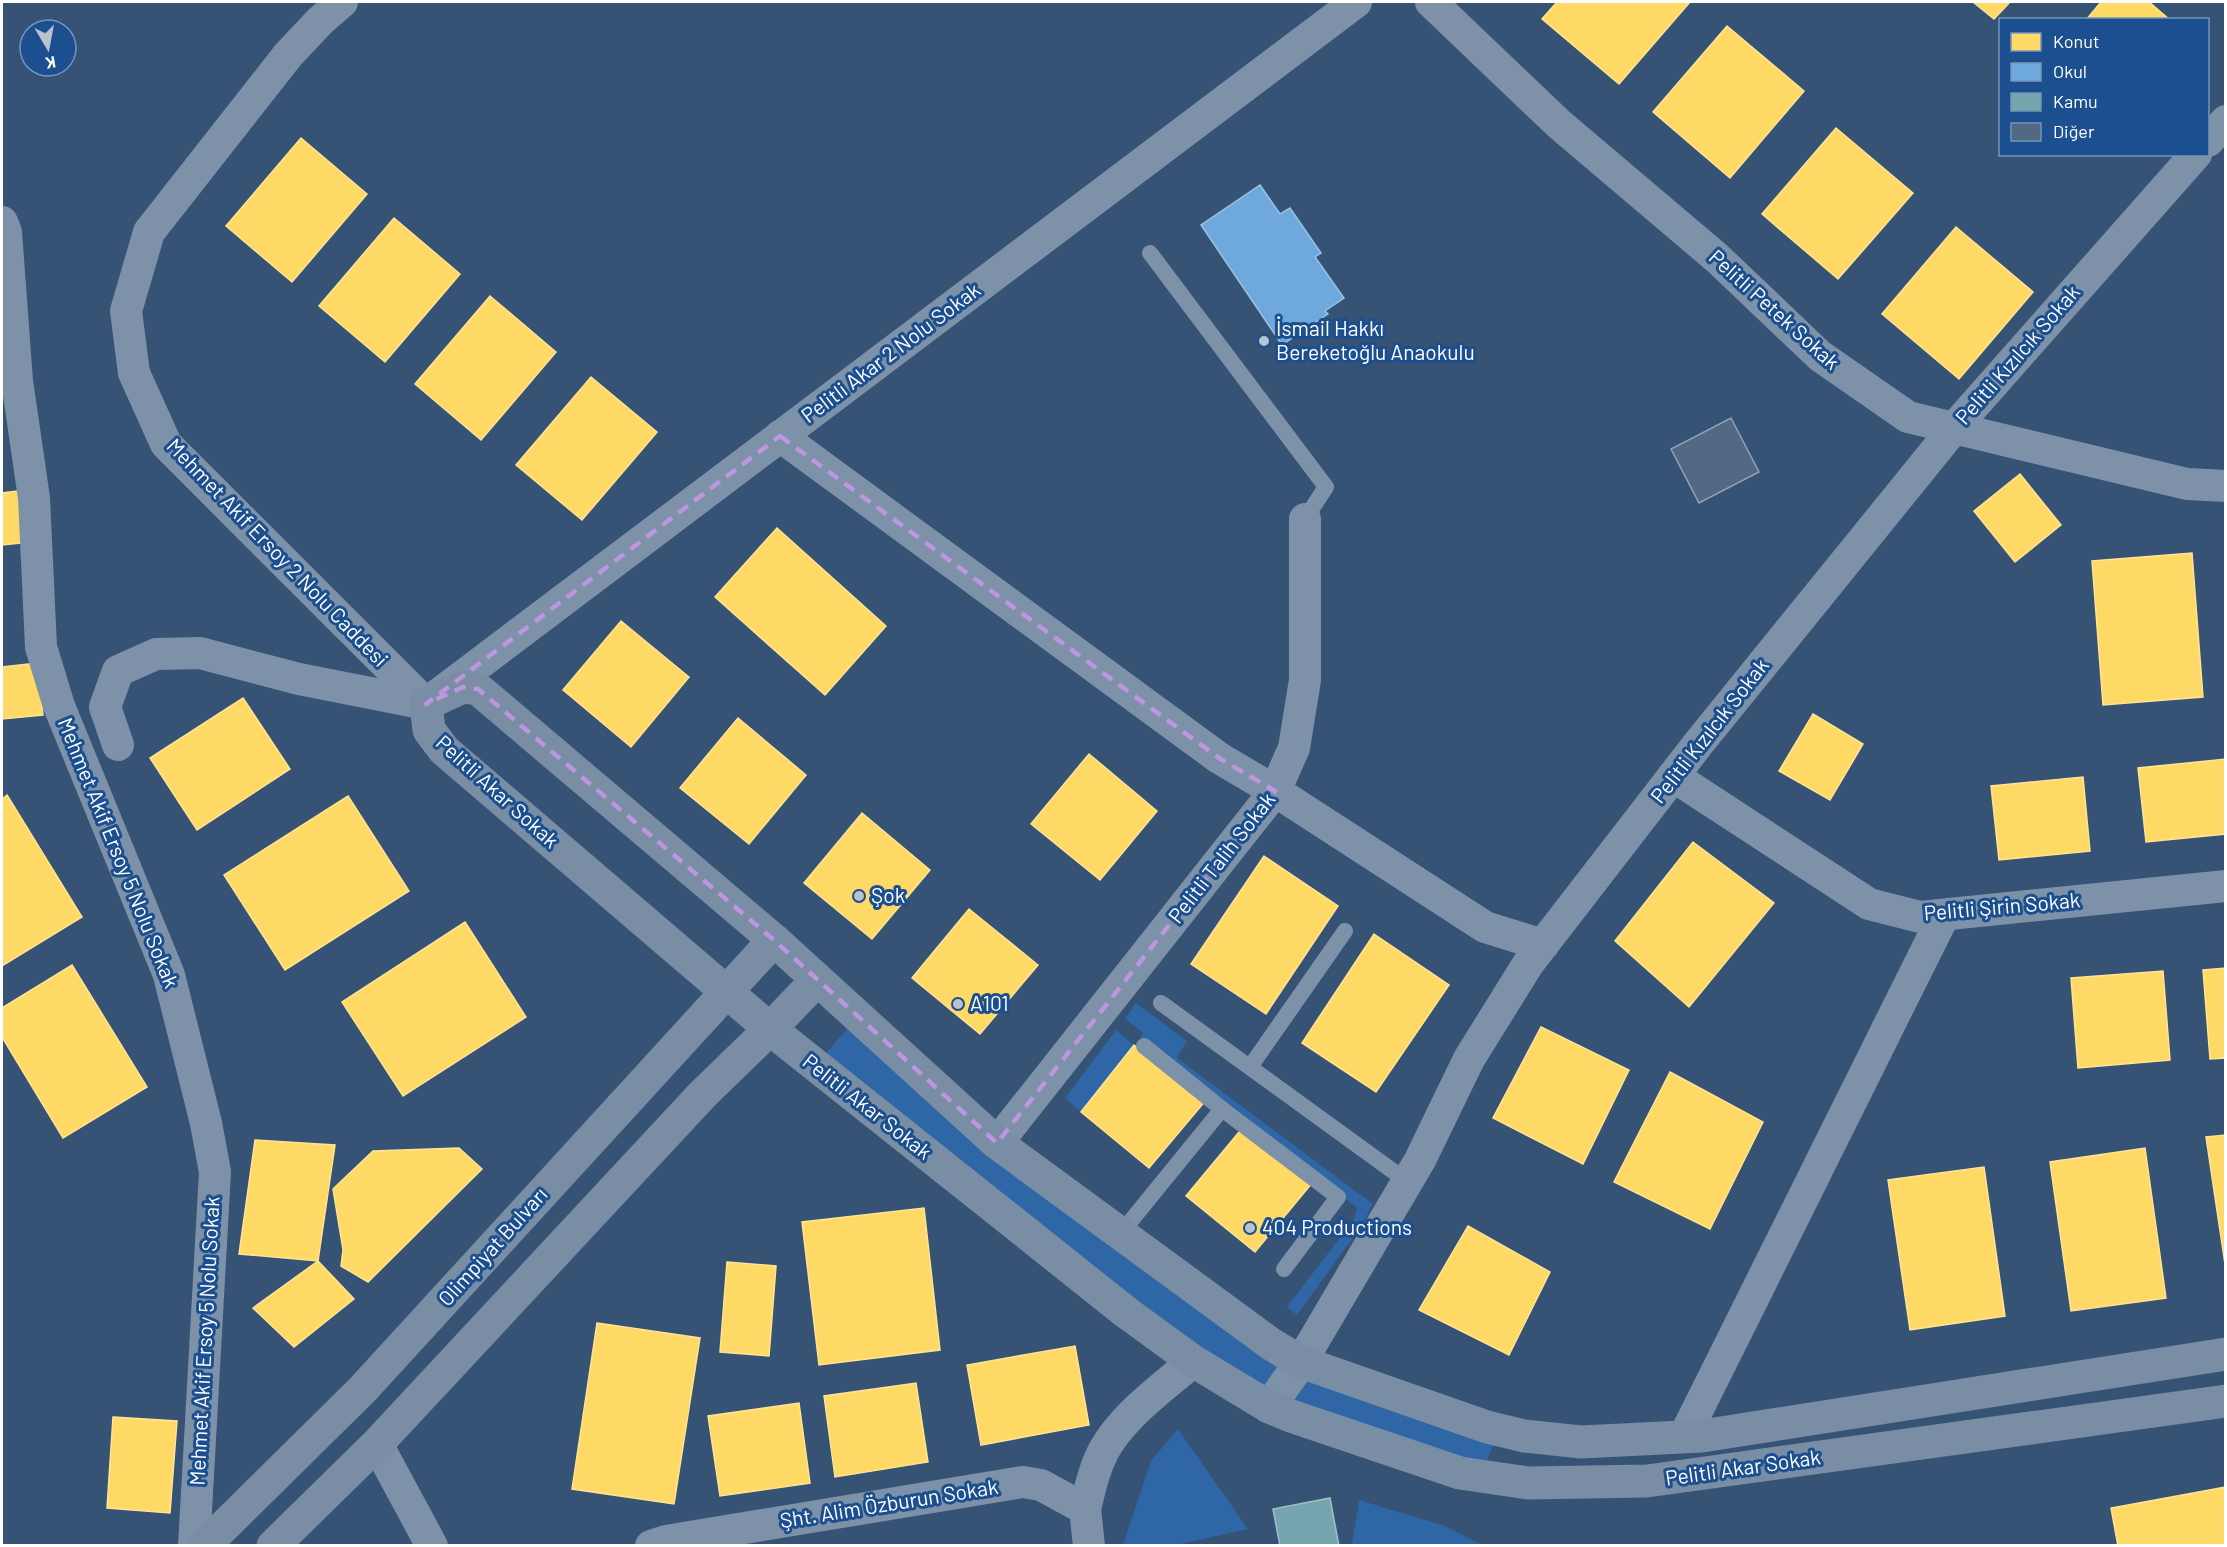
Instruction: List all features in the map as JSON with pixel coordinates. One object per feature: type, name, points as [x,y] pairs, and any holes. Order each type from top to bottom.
[{"type":"main road","name":"Pelitli Akar Sokak","points":[[2226,1354],[1684,1437],[1581,1442],[1524,1436],[1487,1427],[1301,1362],[1271,1344],[997,1143],[816,981],[774,940],[478,689],[463,687],[426,704],[429,730],[444,750],[770,1029],[1127,1313],[1193,1361],[1269,1407],[1460,1473],[1528,1483],[1647,1481],[2226,1401]]},
{"type":"main road","name":"Olimpiyat Bulvarı","points":[[204,1545],[363,1389],[774,940]]},
{"type":"main road","points":[[273,1545],[377,1444],[703,1094],[816,981]]},
{"type":"street","name":"Mehmet Akif Ersoy 2 Nolu Caddesi","points":[[342,2],[320,21],[288,55],[149,232],[126,310],[134,373],[166,444],[426,704]]},
{"type":"street","name":"Pelitli Akar 2 Nolu Sokak","points":[[426,704],[1356,2]]},
{"type":"street","name":"Pelitli Petek Sokak","points":[[1431,2],[1559,124],[1717,258],[1820,356],[1908,417],[2176,481],[2226,486]]},
{"type":"street","points":[[2209,140],[2226,121]]},
{"type":"street","name":"Pelitli Kızılcık Sokak","points":[[1301,1362],[1408,1182],[1469,1059],[1528,964],[1674,776],[1954,428],[2194,156]]},
{"type":"street","name":"Mehmet Akif Ersoy 5 Nolu Sokak","points":[[4,227],[17,381],[34,498],[41,647],[59,705],[169,975],[206,1123],[215,1172],[194,1545]]},
{"type":"street","points":[[780,436],[1219,758],[1275,791],[1485,927],[1543,945]]},
{"type":"street","name":"Pelitli Talih Sokak","points":[[997,1143],[1275,791],[1294,748],[1305,680],[1305,519]]},
{"type":"street","name":"Mehmet Akif Ersoy 2 Nolu Caddesi","points":[[118,745],[105,707],[118,671],[156,654],[200,653],[298,679],[426,704]]},
{"type":"street","name":"Pelitli Şirin Sokak","points":[[1674,776],[1869,904],[1920,917],[2226,885]]},
{"type":"street","points":[[1684,1437],[1944,915]]},
{"type":"street","points":[[1089,1545],[1085,1509],[1094,1473],[1104,1449],[1131,1416],[1193,1361]]},
{"type":"street","points":[[1269,1407],[1301,1362]]},
{"type":"street","points":[[377,1444],[432,1545]]},
{"type":"street","name":"Şht. Alim Özburun Sokak","points":[[651,1545],[1023,1482],[1041,1485],[1085,1509]]},
{"type":"lane","points":[[1150,253],[1326,487],[1305,519]]},
{"type":"lane","points":[[1250,1067],[1345,931]]},
{"type":"lane","points":[[1161,1003],[1408,1182]]},
{"type":"lane","points":[[1144,1046],[1222,1109],[1338,1197],[1284,1269]]},
{"type":"lane","points":[[1121,1233],[1222,1109]]},
{"type":"highlighted area","points":[[780,436],[1219,758],[1275,791],[997,1143],[774,940],[478,689],[463,687],[426,704]]},
{"type":"shaded area","points":[[1136,1003],[1187,1041],[1177,1058],[1373,1204],[1360,1228],[1297,1315],[1287,1307],[1355,1218],[1357,1208],[1249,1120],[1140,1038],[1143,1033],[1125,1019]]},
{"type":"shaded area","points":[[857,1018],[1292,1356],[1260,1399],[817,1063]]},
{"type":"shaded area","points":[[1116,1030],[1134,1045],[1081,1112],[1065,1098]]},
{"type":"shaded area","points":[[1312,1365],[1499,1430],[1481,1477],[1284,1411]]},
{"type":"shaded area","points":[[1178,1429],[1248,1529],[1176,1545],[1123,1545],[1151,1461]]},
{"type":"shaded area","points":[[1359,1500],[1445,1526],[1482,1545],[1352,1545]]},
{"type":"building: Konut","points":[[1557,2],[1690,2],[1619,84],[1542,19]]},
{"type":"building: Konut","points":[[1973,2],[2010,2],[1994,19]]},
{"type":"building: Konut","points":[[2101,2],[2149,2],[2168,18],[2088,18]]},
{"type":"building: Konut","points":[[1727,26],[1804,91],[1730,178],[1653,112]]},
{"type":"building: Konut","points":[[1836,128],[1913,193],[1838,279],[1762,214]]},
{"type":"building: Konut","points":[[301,138],[367,194],[292,282],[226,226]]},
{"type":"building: Konut","points":[[394,218],[460,274],[385,362],[319,306]]},
{"type":"building: Konut","points":[[1956,227],[2033,292],[1959,379],[1882,314]]},
{"type":"building: Konut","points":[[490,296],[556,352],[481,440],[415,384]]},
{"type":"building: Konut","points":[[591,377],[657,432],[582,520],[516,465]]},
{"type":"building: Konut","points":[[2020,474],[2061,525],[2015,562],[1974,511]]},
{"type":"building: Konut","points":[[25,490],[31,542],[2,545],[2,493]]},
{"type":"building: Konut","points":[[777,528],[886,626],[825,695],[715,597]]},
{"type":"building: Konut","points":[[2192,553],[2203,697],[2103,705],[2092,561]]},
{"type":"building: Konut","points":[[621,621],[689,677],[631,747],[563,690]]},
{"type":"building: Konut","points":[[37,663],[43,715],[2,719],[2,667]]},
{"type":"building: Konut","points":[[243,698],[290,769],[197,830],[150,758]]},
{"type":"building: Konut","points":[[1813,714],[1863,744],[1830,800],[1779,771]]},
{"type":"building: Konut","points":[[738,718],[806,775],[749,844],[680,788]]},
{"type":"building: Konut","points":[[1089,754],[1157,811],[1100,880],[1031,824]]},
{"type":"building: Konut","points":[[2226,759],[2226,834],[2146,842],[2138,768]]},
{"type":"building: Konut","points":[[2083,777],[2090,851],[1999,860],[1991,786]]},
{"type":"building: Konut","points":[[7,795],[82,917],[2,966],[2,799]]},
{"type":"building: Konut","points":[[348,796],[409,891],[285,970],[224,875]]},
{"type":"building: Konut","points":[[862,813],[930,870],[872,939],[804,883]]},
{"type":"building: Konut","points":[[1693,842],[1774,903],[1689,1007],[1615,941]]},
{"type":"building: Konut","points":[[1264,856],[1338,906],[1266,1014],[1191,964]]},
{"type":"building: Konut","points":[[969,909],[1038,965],[980,1034],[912,978]]},
{"type":"building: Konut","points":[[465,922],[526,1017],[403,1096],[342,1002]]},
{"type":"building: Konut","points":[[1374,934],[1449,985],[1376,1092],[1302,1043]]},
{"type":"building: Konut","points":[[72,965],[147,1087],[63,1138],[2,1037],[2,1008]]},
{"type":"building: Konut","points":[[2226,968],[2226,1058],[2210,1059],[2203,970]]},
{"type":"building: Konut","points":[[2163,971],[2170,1060],[2078,1068],[2071,978]]},
{"type":"building: Konut","points":[[1541,1027],[1629,1070],[1583,1164],[1493,1118]]},
{"type":"building: Konut","points":[[1134,1045],[1207,1099],[1149,1168],[1081,1112]]},
{"type":"building: Konut","points":[[1670,1072],[1763,1122],[1710,1229],[1614,1182]]},
{"type":"building: Konut","points":[[1244,1126],[1312,1183],[1255,1252],[1186,1196]]},
{"type":"building: Konut","points":[[2226,1135],[2226,1271],[2206,1137]]},
{"type":"building: Konut","points":[[255,1140],[335,1145],[318,1261],[239,1254]]},
{"type":"building: Konut","points":[[459,1148],[482,1169],[368,1282],[341,1266],[343,1250],[333,1189],[373,1151]]},
{"type":"building: Konut","points":[[2145,1148],[2166,1298],[2071,1311],[2050,1162]]},
{"type":"building: Konut","points":[[1984,1167],[2005,1316],[1910,1330],[1888,1180]]},
{"type":"building: Konut","points":[[924,1208],[940,1350],[819,1365],[802,1222]]},
{"type":"building: Konut","points":[[1468,1226],[1550,1272],[1509,1355],[1419,1310]]},
{"type":"building: Konut","points":[[318,1261],[354,1299],[294,1347],[253,1308]]},
{"type":"building: Konut","points":[[727,1262],[776,1266],[769,1356],[720,1352]]},
{"type":"building: Konut","points":[[597,1323],[700,1338],[674,1504],[572,1489]]},
{"type":"building: Konut","points":[[1075,1346],[1089,1425],[981,1445],[967,1365]]},
{"type":"building: Konut","points":[[916,1383],[928,1462],[835,1477],[824,1396]]},
{"type":"building: Konut","points":[[799,1403],[810,1483],[720,1496],[708,1416]]},
{"type":"building: Konut","points":[[113,1417],[177,1421],[170,1513],[107,1508]]},
{"type":"building: Konut","points":[[2226,1487],[2226,1546],[2118,1546],[2111,1508]]},
{"type":"building: Okul","points":[[1260,185],[1280,214],[1290,208],[1321,253],[1315,257],[1344,298],[1325,311],[1328,314],[1282,345],[1201,225]]},
{"type":"building: Kamu","points":[[1330,1498],[1339,1546],[1280,1546],[1273,1509]]},
{"type":"building: Diğer","points":[[1731,418],[1759,472],[1699,503],[1671,449]]},
{"type":"place","name":"İsmail Hakkı Bereketoğlu Anaokulu","points":[[1264,341]]},
{"type":"place","name":"Şok","points":[[859,896]]},
{"type":"place","name":"A101","points":[[958,1004]]},
{"type":"place","name":"404 Productions","points":[[1250,1228]]}]
